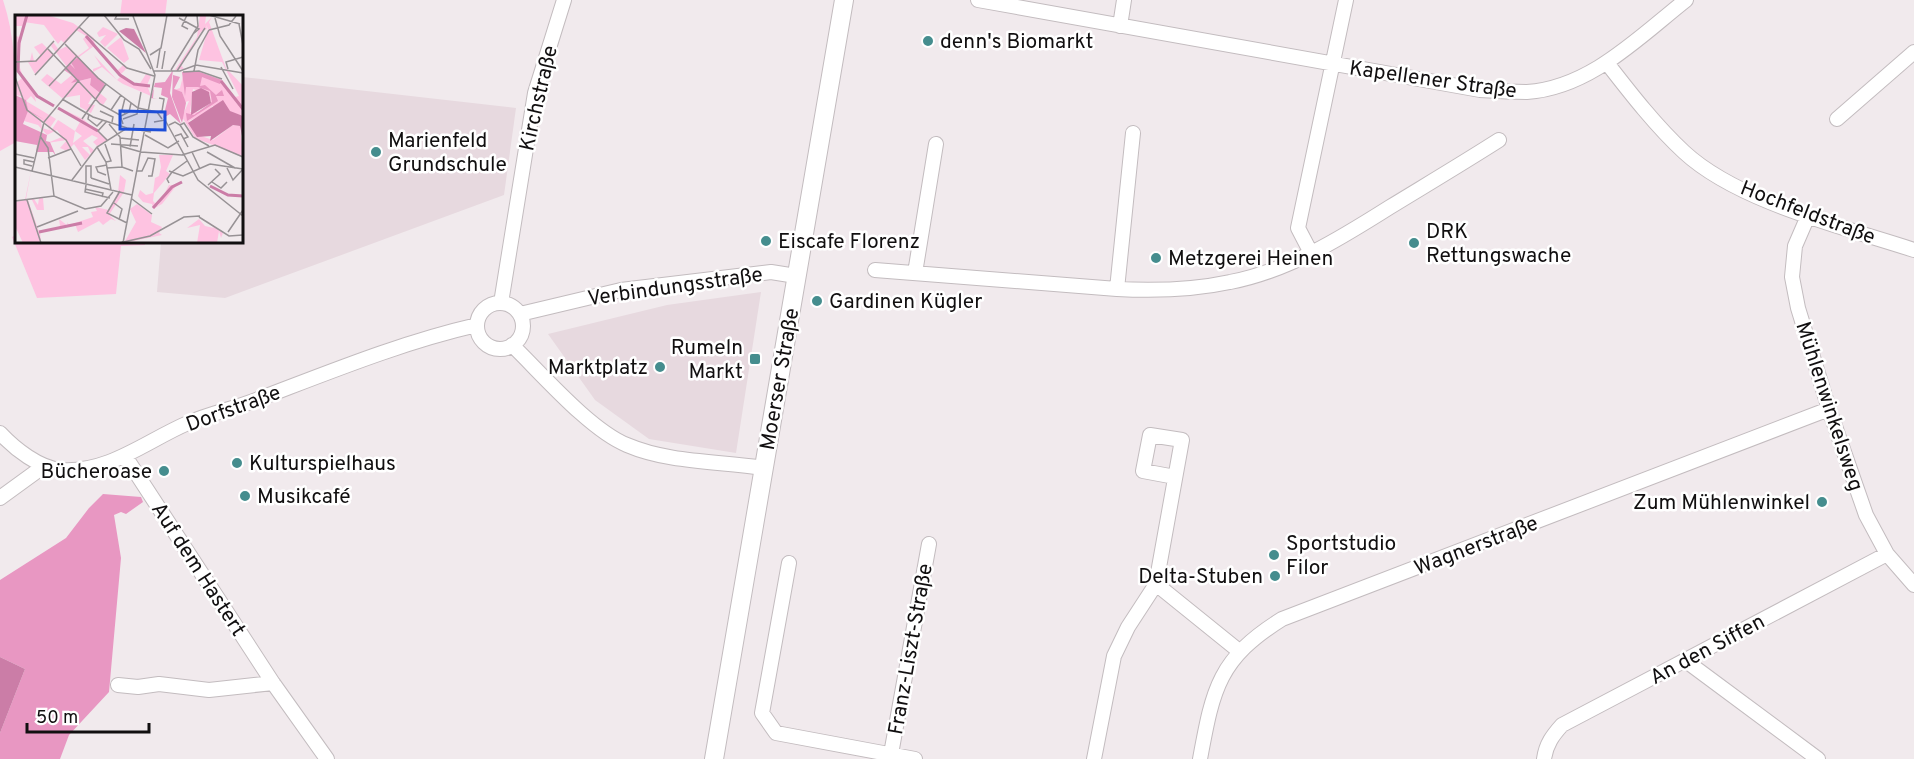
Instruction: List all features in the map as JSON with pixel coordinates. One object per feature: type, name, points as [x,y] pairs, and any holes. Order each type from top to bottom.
[{"type":"main road","name":"Moerser Straße","points":[[714,759],[844,0]]},
{"type":"street","name":"Kirchstraße","points":[[501,303],[535,93],[564,0]]},
{"type":"street","name":"Kapellener Straße","points":[[978,0],[1480,90],[1528,92],[1552,88],[1580,78],[1607,63],[1686,0]]},
{"type":"street","points":[[1120,26],[1124,0]]},
{"type":"street","points":[[1332,65],[1346,0]]},
{"type":"street","points":[[1837,119],[1914,52]]},
{"type":"street","name":"Hochfeldstraße","points":[[1607,63],[1685,153],[1719,177],[1754,196],[1914,250]]},
{"type":"street","name":"Kapellener Straße","points":[[1311,253],[1299,228],[1332,65]]},
{"type":"street","points":[[1117,289],[1133,133]]},
{"type":"street","points":[[875,270],[1117,289],[1192,288],[1232,282],[1270,270],[1339,239],[1499,140]]},
{"type":"street","points":[[915,273],[936,144]]},
{"type":"street","name":"Mühlenwinkelsweg","points":[[1808,216],[1795,246],[1792,277],[1798,308],[1829,409],[1866,515],[1887,554],[1914,585]]},
{"type":"street","name":"Verbindungsstraße","points":[[520,314],[629,289],[771,272],[796,276]]},
{"type":"street","points":[[501,303],[511,306],[520,314],[522,331],[520,337],[512,345],[498,348],[487,344],[482,339],[477,325],[484,310],[491,305],[501,303]]},
{"type":"street","name":"Dorfstraße","points":[[0,433],[12,445],[44,466],[60,470],[101,467],[190,422],[440,333],[477,325]]},
{"type":"street","points":[[512,345],[581,412],[626,445],[660,456],[764,468]]},
{"type":"street","name":"Wagnerstraße","points":[[1200,759],[1209,708],[1219,681],[1239,651],[1260,633],[1282,619],[1829,409]]},
{"type":"street","name":"Auf dem Hastert","points":[[125,456],[273,683],[327,759]]},
{"type":"street","points":[[0,498],[44,466]]},
{"type":"street","points":[[1094,759],[1114,656],[1128,627],[1156,584],[1175,477]]},
{"type":"street","name":"Franz-Liszt-Straße","points":[[891,754],[929,543]]},
{"type":"street","name":"An den Siffen","points":[[1544,759],[1545,749],[1552,736],[1563,724],[1887,554]]},
{"type":"street","name":"Franz-Liszt-Straße","points":[[789,563],[762,713],[776,733],[915,759]]},
{"type":"street","points":[[1156,584],[1239,651]]},
{"type":"street","points":[[1686,661],[1818,759]]},
{"type":"street","points":[[118,685],[138,687],[159,684],[209,690],[273,683]]},
{"type":"shaded area","points":[[0,0],[3,0],[14,52],[15,143],[0,151]]},
{"type":"shaded area","points":[[122,0],[167,0],[165,15],[120,15]]},
{"type":"shaded area","name":"Marienfeld Grundschule","points":[[243,77],[516,108],[504,195],[225,298],[157,292],[161,243],[243,243]]},
{"type":"shaded area","points":[[15,236],[15,243],[145,243],[145,245],[121,246],[116,294],[37,298],[12,237]]},
{"type":"shaded area","name":"Marktplatz","points":[[761,292],[736,453],[649,439],[595,400],[548,334],[667,305]]},
{"type":"shaded area","points":[[103,494],[141,497],[143,502],[126,514],[121,512],[114,515],[121,558],[109,692],[69,735],[60,759],[0,759],[0,733],[25,669],[0,657],[0,580],[66,538]]},
{"type":"shaded area","points":[[0,657],[25,669],[0,733]]},
{"type":"place","name":"denn's Biomarkt","points":[[928,41]]},
{"type":"place","name":"Marienfeld Grundschule","points":[[376,152]]},
{"type":"place","name":"Eiscafe Florenz","points":[[766,241]]},
{"type":"place","name":"DRK Rettungswache","points":[[1414,243]]},
{"type":"place","name":"Metzgerei Heinen","points":[[1156,258]]},
{"type":"place","name":"Gardinen Kügler","points":[[817,301]]},
{"type":"place","name":"Rumeln Markt","points":[[755,359]]},
{"type":"place","name":"Marktplatz","points":[[660,367]]},
{"type":"place","name":"Kulturspielhaus","points":[[237,463]]},
{"type":"place","name":"Bücheroase","points":[[164,471]]},
{"type":"place","name":"Musikcafé","points":[[245,496]]},
{"type":"place","name":"Zum Mühlenwinkel","points":[[1822,502]]},
{"type":"place","name":"Sportstudio Filor","points":[[1274,555]]},
{"type":"place","name":"Delta-Stuben","points":[[1275,576]]}]
